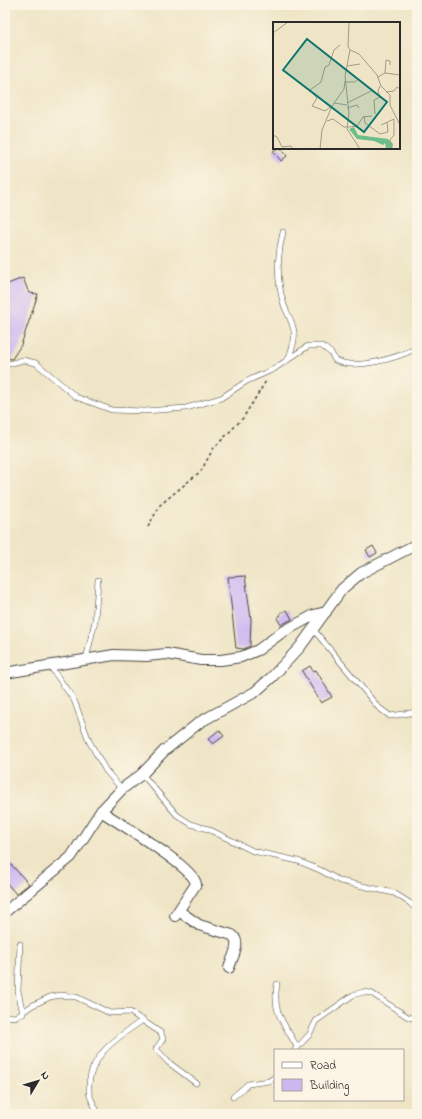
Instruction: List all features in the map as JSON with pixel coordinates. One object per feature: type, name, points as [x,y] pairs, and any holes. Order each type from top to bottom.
[{"type":"street","points":[[5,912],[71,857],[101,811],[122,789],[142,774],[165,750],[200,722],[255,692],[272,677],[313,629],[342,589],[362,572],[417,544]]},
{"type":"street","points":[[7,672],[114,655],[146,656],[167,654],[201,660],[241,657],[258,650],[281,633],[314,615],[326,612]]},
{"type":"street","points":[[101,811],[185,868],[196,878],[196,884],[177,913],[199,925],[232,935],[236,938],[237,944],[229,968]]},
{"type":"lane","points":[[283,232],[279,247],[277,271],[284,304],[294,328],[294,339],[288,360]]},
{"type":"lane","points":[[5,365],[23,360],[36,364],[76,397],[112,410],[145,411],[186,408],[221,398],[247,381],[274,369],[308,346],[322,346],[335,360],[350,365],[378,361],[417,348]]},
{"type":"lane","points":[[86,659],[95,621],[98,580]]},
{"type":"lane","points":[[313,629],[378,708],[390,716],[417,712]]},
{"type":"lane","points":[[5,659],[7,672]]},
{"type":"lane","points":[[50,666],[74,700],[89,741],[106,770],[122,789]]},
{"type":"lane","points":[[142,774],[177,815],[191,824],[208,829],[253,851],[298,861],[320,870],[340,881],[394,893],[410,903],[417,910]]},
{"type":"lane","points":[[20,944],[18,991],[23,1014]]},
{"type":"lane","points":[[277,984],[275,996],[276,1009],[296,1049],[309,1035],[316,1021],[353,995],[363,992],[371,993],[408,1017],[417,1019]]},
{"type":"lane","points":[[5,1016],[16,1017],[23,1014],[42,1000],[61,995],[76,997],[110,1013],[130,1012],[161,1033],[164,1037],[157,1046],[158,1052],[196,1083]]},
{"type":"lane","points":[[98,1114],[88,1093],[91,1074],[100,1054],[120,1036],[142,1020]]},
{"type":"lane","points":[[233,1097],[248,1084],[269,1081],[274,1078]]},
{"type":"path","points":[[148,527],[160,505],[201,471],[213,449],[243,418],[274,369]]},
{"type":"building","points":[[276,149],[282,149],[287,156],[281,161],[273,151]]},
{"type":"building","points":[[23,278],[29,293],[38,294],[21,345],[12,359],[5,358],[5,332],[8,324],[5,323],[5,285]]},
{"type":"building","points":[[373,546],[377,553],[370,557],[366,550]]},
{"type":"building","points":[[245,576],[251,619],[250,646],[244,649],[236,648],[228,577]]},
{"type":"building","points":[[287,610],[292,619],[281,625],[277,618],[281,615],[280,613]]},
{"type":"building","points":[[310,666],[313,671],[316,670],[332,697],[321,703],[302,671]]},
{"type":"building","points":[[219,730],[224,736],[213,744],[208,739]]},
{"type":"building","points":[[5,858],[29,884],[16,894],[5,881]]}]
